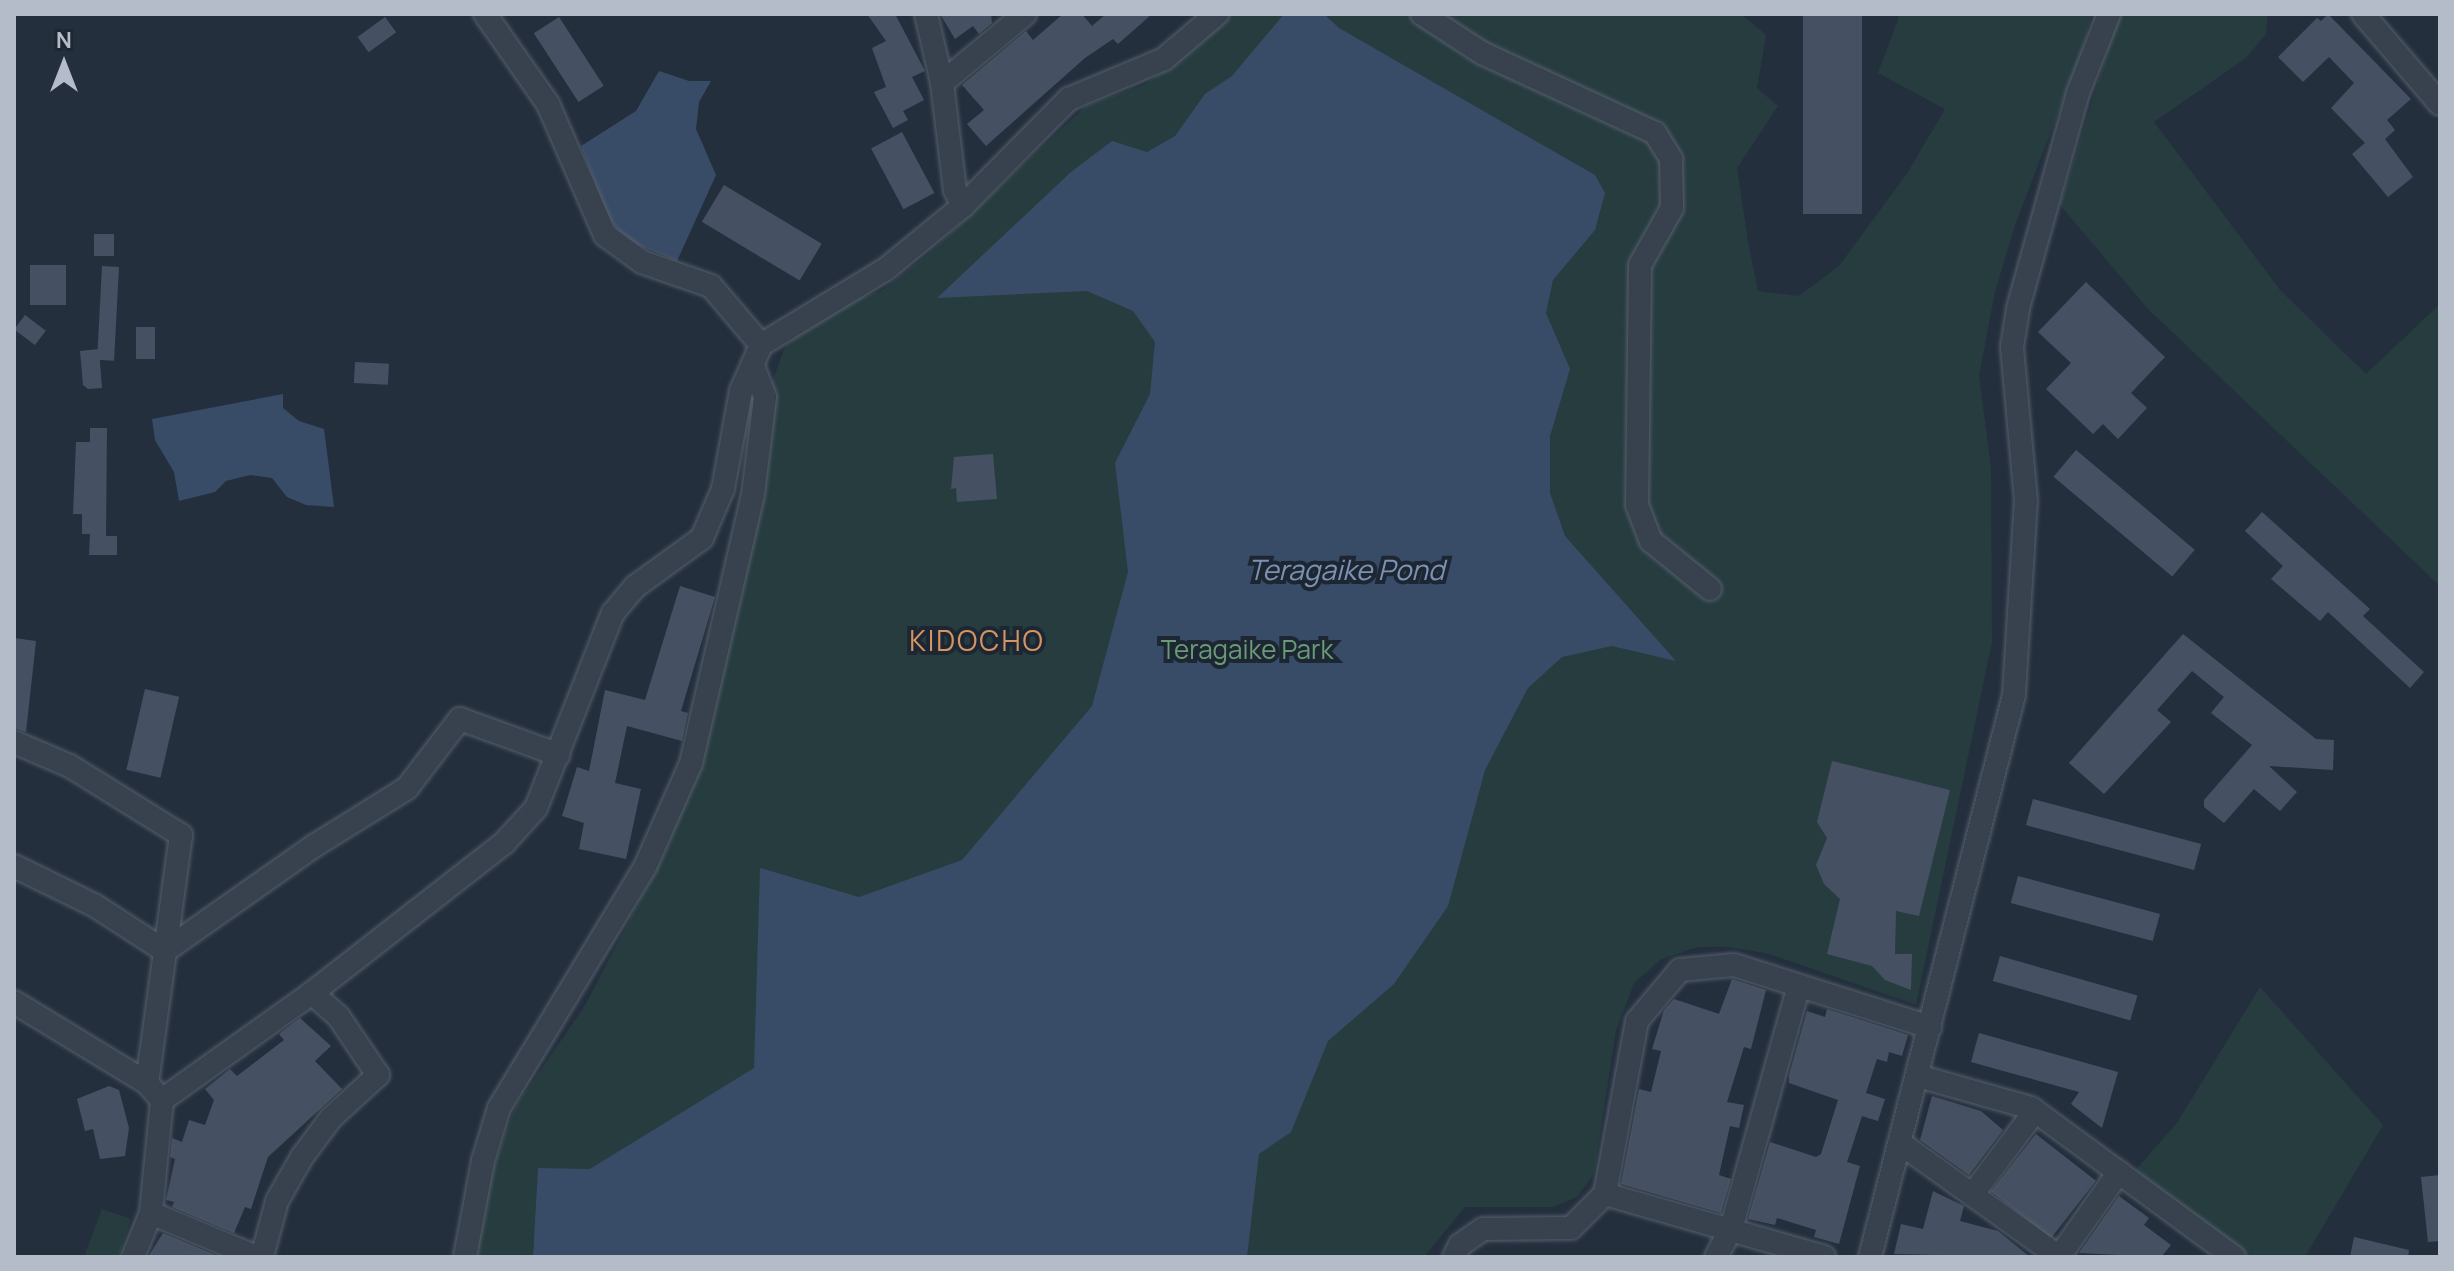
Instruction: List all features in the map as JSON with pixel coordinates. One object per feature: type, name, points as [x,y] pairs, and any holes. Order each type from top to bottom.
[{"type":"street","points":[[465,1257],[499,1108],[645,867],[691,763],[753,495],[765,397],[757,355],[711,286],[642,262],[605,235],[555,117],[485,14]]},
{"type":"street","points":[[926,14],[942,83],[955,190],[963,206]]},
{"type":"street","points":[[942,83],[1025,14]]},
{"type":"street","points":[[154,1092],[312,993],[504,843],[536,808],[613,613],[636,586],[702,538],[723,489],[741,391],[757,355],[886,269],[963,206],[1069,99],[1164,59],[1217,14]]},
{"type":"street","points":[[1422,14],[1482,53],[1655,133],[1671,159],[1672,208],[1640,265],[1637,505],[1651,541],[1710,589]]},
{"type":"street","points":[[1870,1257],[2014,695],[2026,501],[2012,347],[2018,308],[2078,93],[2109,14]]},
{"type":"street","points":[[2363,14],[2440,104]]},
{"type":"street","points":[[165,951],[314,846],[407,788],[460,719],[559,755]]},
{"type":"street","points":[[14,742],[70,766],[181,835],[165,951],[154,1092],[151,1213],[133,1257]]},
{"type":"street","points":[[14,866],[94,905],[165,951]]},
{"type":"street","points":[[1454,1257],[1460,1245],[1483,1229],[1571,1228],[1605,1194],[1637,1021],[1680,970],[1734,965],[1930,1027]]},
{"type":"street","points":[[1716,1257],[1731,1229],[1799,986]]},
{"type":"street","points":[[262,1257],[277,1201],[302,1157],[331,1118],[378,1075],[338,1016],[312,993]]},
{"type":"street","points":[[14,1002],[154,1092]]},
{"type":"street","points":[[1918,1076],[2035,1111],[2234,1257]]},
{"type":"street","points":[[1972,1195],[2035,1111]]},
{"type":"street","points":[[1900,1143],[2059,1257],[2119,1172]]},
{"type":"street","points":[[1605,1194],[1824,1257]]},
{"type":"street","points":[[151,1213],[256,1257]]},
{"type":"green space","name":"Teragaike Park","points":[[1228,14],[1741,14],[1766,35],[1757,88],[1778,106],[1737,168],[1758,291],[1799,296],[1839,266],[1908,172],[1945,109],[1878,73],[1900,14],[2092,14],[2081,54],[2015,225],[1995,292],[1979,376],[1991,468],[1992,642],[1916,1005],[1769,954],[1729,947],[1697,947],[1660,960],[1634,983],[1616,1031],[1594,1174],[1577,1197],[1553,1207],[1465,1207],[1424,1257],[477,1257],[492,1171],[515,1107],[584,1007],[665,852],[689,788],[771,409],[772,382],[786,345],[835,306],[881,291],[927,255],[1086,106],[1146,84],[1200,43]]},
{"type":"green space","points":[[2119,14],[2268,14],[2266,34],[2246,58],[2154,122],[2280,290],[2366,374],[2440,304],[2440,586],[2148,309],[2060,205]]},
{"type":"green space","points":[[2260,987],[2383,1125],[2305,1257],[2253,1257],[2231,1250],[2131,1175],[2177,1123]]},
{"type":"green space","points":[[102,1209],[131,1219],[119,1257],[84,1257]]},
{"type":"water","name":"Teragaike Pond","points":[[1284,14],[1324,14],[1339,28],[1595,175],[1605,193],[1595,230],[1553,280],[1546,313],[1570,369],[1550,436],[1550,493],[1565,536],[1676,661],[1612,646],[1562,657],[1528,688],[1485,770],[1448,906],[1394,984],[1328,1041],[1291,1132],[1259,1154],[1247,1257],[533,1257],[538,1168],[590,1169],[754,1068],[760,868],[859,897],[962,860],[1092,706],[1128,572],[1115,463],[1150,394],[1155,342],[1133,311],[1087,291],[937,298],[1071,172],[1112,141],[1147,152],[1175,136],[1205,94],[1232,76]]},
{"type":"water","points":[[659,71],[689,81],[711,81],[699,102],[696,129],[716,175],[677,261],[625,240],[607,215],[581,146],[636,111]]},
{"type":"water","points":[[283,394],[283,408],[299,421],[324,429],[334,507],[306,505],[287,497],[272,478],[250,475],[226,481],[215,492],[179,501],[174,472],[155,440],[152,419]]},
{"type":"building","points":[[867,14],[895,14],[925,71],[912,77],[924,100],[903,111],[908,120],[893,128],[874,92],[886,87],[872,48],[886,41]]},
{"type":"building","points":[[940,14],[991,14],[992,23],[979,34],[973,26],[955,39]]},
{"type":"building","points":[[1063,14],[1082,14],[1092,26],[1106,14],[1152,14],[1118,44],[1113,39],[1085,58],[986,146],[967,124],[984,110],[962,85],[1026,31],[1033,40]]},
{"type":"building","points":[[1803,14],[1862,14],[1862,214],[1803,214]]},
{"type":"building","points":[[2328,14],[2411,99],[2387,120],[2395,130],[2385,139],[2413,177],[2388,197],[2352,154],[2365,143],[2331,108],[2354,83],[2329,57],[2303,82],[2278,57],[2317,18],[2321,21]]},
{"type":"building","points":[[385,17],[396,32],[369,52],[357,37]]},
{"type":"building","points":[[559,17],[604,86],[579,102],[534,33]]},
{"type":"building","points":[[902,132],[934,193],[903,209],[871,148]]},
{"type":"building","points":[[724,185],[822,244],[800,281],[702,222]]},
{"type":"building","points":[[94,234],[114,234],[114,256],[94,256]]},
{"type":"building","points":[[30,265],[66,265],[66,305],[30,305]]},
{"type":"building","points":[[102,266],[119,267],[114,361],[97,360]]},
{"type":"building","points":[[2086,282],[2165,357],[2131,393],[2147,408],[2118,439],[2103,424],[2093,434],[2046,389],[2071,363],[2038,332]]},
{"type":"building","points":[[25,315],[46,331],[35,345],[14,329]]},
{"type":"building","points":[[136,327],[155,327],[155,359],[136,359]]},
{"type":"building","points":[[99,349],[102,388],[88,389],[83,385],[80,351]]},
{"type":"building","points":[[355,362],[389,364],[388,385],[354,383]]},
{"type":"building","points":[[90,428],[107,428],[106,536],[117,536],[117,555],[89,555],[90,534],[82,534],[82,514],[73,514],[76,442],[90,442]]},
{"type":"building","points":[[2076,450],[2195,550],[2172,576],[2054,477]]},
{"type":"building","points":[[993,454],[997,499],[957,502],[956,488],[951,489],[954,457]]},
{"type":"building","points":[[2262,512],[2370,609],[2363,616],[2424,672],[2410,688],[2328,612],[2320,621],[2271,579],[2283,566],[2245,531]]},
{"type":"building","points":[[680,586],[715,597],[681,711],[688,713],[682,741],[627,726],[615,783],[641,789],[626,859],[579,849],[584,823],[562,816],[577,767],[589,771],[605,690],[645,700]]},
{"type":"building","points":[[2183,634],[2316,739],[2334,740],[2333,770],[2269,766],[2297,792],[2280,811],[2254,789],[2224,823],[2204,807],[2204,800],[2252,745],[2211,713],[2224,697],[2192,671],[2157,710],[2171,722],[2104,794],[2069,763]]},
{"type":"building","points":[[14,638],[36,641],[26,732],[14,728]]},
{"type":"building","points":[[145,689],[179,697],[160,778],[126,770]]},
{"type":"building","points":[[1832,761],[1950,790],[1919,916],[1896,911],[1895,954],[1912,954],[1911,990],[1885,980],[1872,966],[1827,954],[1840,899],[1824,884],[1816,865],[1827,838],[1817,822]]},
{"type":"building","points":[[2033,799],[2201,844],[2194,870],[2026,825]]},
{"type":"building","points":[[2018,876],[2160,914],[2153,941],[2011,903]]},
{"type":"building","points":[[2000,956],[2137,995],[2130,1020],[1993,981]]},
{"type":"building","points":[[1732,979],[1766,990],[1751,1049],[1744,1047],[1727,1102],[1744,1105],[1739,1128],[1730,1126],[1719,1175],[1731,1179],[1721,1213],[1621,1184],[1639,1089],[1651,1092],[1661,1051],[1652,1049],[1664,1010],[1674,999],[1719,1014]]},
{"type":"building","points":[[1827,1009],[1908,1035],[1902,1056],[1889,1052],[1887,1062],[1877,1059],[1866,1093],[1885,1099],[1878,1121],[1862,1116],[1847,1162],[1860,1166],[1839,1244],[1814,1237],[1816,1230],[1777,1218],[1775,1225],[1748,1219],[1770,1142],[1816,1157],[1821,1154],[1838,1100],[1789,1083],[1789,1075],[1807,1011],[1825,1017]]},
{"type":"building","points":[[300,1018],[331,1046],[315,1061],[342,1089],[268,1157],[251,1209],[245,1207],[234,1233],[172,1207],[174,1202],[166,1200],[175,1159],[170,1157],[172,1138],[182,1142],[189,1120],[205,1125],[214,1100],[205,1089],[230,1069],[237,1076],[284,1040],[279,1034]]},
{"type":"building","points":[[1979,1033],[2118,1072],[2102,1128],[2071,1104],[2079,1092],[1971,1062]]},
{"type":"building","points":[[109,1086],[119,1090],[129,1128],[125,1156],[100,1159],[93,1129],[85,1131],[77,1099]]},
{"type":"building","points":[[1932,1096],[1981,1111],[2003,1130],[1969,1175],[1920,1140]]},
{"type":"building","points":[[2036,1134],[2096,1181],[2051,1238],[1991,1192]]},
{"type":"building","points":[[2440,1175],[2440,1241],[2428,1242],[2421,1177]]},
{"type":"building","points":[[1933,1191],[1964,1206],[1960,1221],[1998,1231],[2030,1257],[1894,1254],[1901,1224],[1923,1229]]},
{"type":"building","points":[[2119,1196],[2149,1218],[2144,1225],[2171,1245],[2161,1257],[2079,1253]]},
{"type":"building","points":[[163,1233],[220,1257],[148,1257]]},
{"type":"building","points":[[2354,1237],[2409,1250],[2408,1257],[2350,1257]]},
{"type":"district","name":"KIDOCHO","points":[[977,640]]}]
